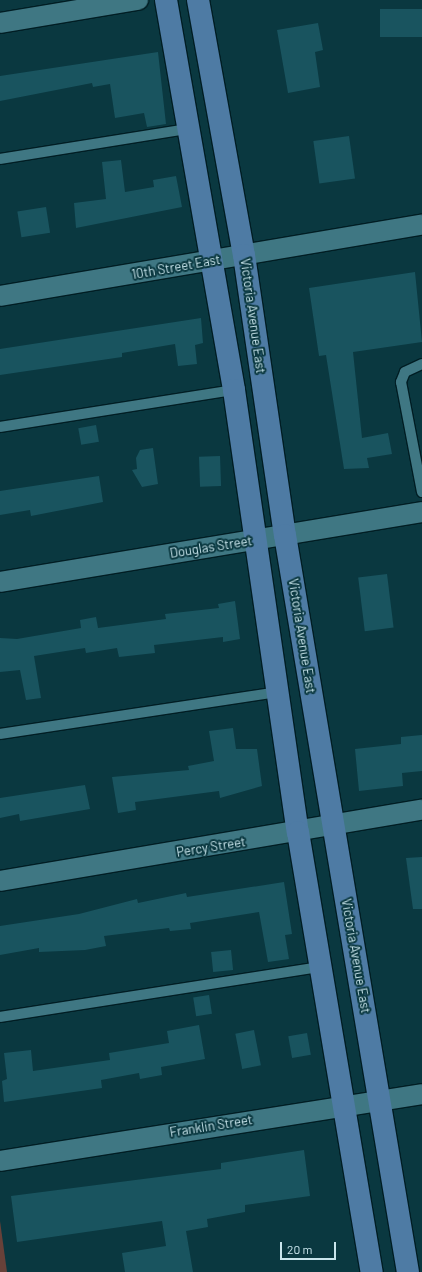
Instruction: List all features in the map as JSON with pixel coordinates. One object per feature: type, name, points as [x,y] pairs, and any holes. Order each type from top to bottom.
[{"type":"main road","points":[[166,0],[234,390],[279,692],[298,832],[342,1105],[372,1272]]},
{"type":"main road","name":"Victoria Avenue East","points":[[198,0],[244,255],[285,535],[333,824],[382,1100],[408,1272]]},
{"type":"street","points":[[0,23],[138,0]]},
{"type":"street","name":"10th Street East","points":[[0,296],[422,225]]},
{"type":"street","name":"Douglas Street","points":[[0,582],[422,512]]},
{"type":"street","name":"Percy Street","points":[[0,881],[422,810]]},
{"type":"street","name":"Franklin Street","points":[[0,1160],[342,1105],[422,1094]]},
{"type":"lane","points":[[0,160],[188,129]]},
{"type":"lane","points":[[422,364],[405,372],[401,382],[422,492]]},
{"type":"lane","points":[[0,427],[234,390]]},
{"type":"lane","points":[[0,734],[279,692]]},
{"type":"lane","points":[[0,1017],[320,967]]},
{"type":"shaded area","points":[[0,1221],[7,1272],[0,1272]]},
{"type":"building","points":[[380,9],[422,9],[422,37],[380,37]]},
{"type":"building","points":[[318,23],[323,50],[315,52],[320,87],[288,93],[277,30]]},
{"type":"building","points":[[158,52],[166,124],[147,127],[144,113],[115,118],[110,84],[93,87],[92,83],[0,101],[0,76]]},
{"type":"building","points":[[349,136],[355,179],[319,184],[313,141]]},
{"type":"building","points":[[121,160],[125,192],[154,187],[153,180],[176,176],[182,207],[76,228],[74,203],[106,199],[102,162]]},
{"type":"building","points":[[46,207],[50,233],[21,237],[17,212]]},
{"type":"building","points":[[415,272],[422,342],[353,352],[362,438],[388,433],[392,454],[367,458],[369,468],[344,469],[326,355],[319,356],[309,288]]},
{"type":"building","points":[[201,318],[203,343],[195,345],[197,364],[178,366],[175,344],[122,353],[122,357],[0,375],[0,349]]},
{"type":"building","points":[[96,425],[99,442],[81,445],[78,428]]},
{"type":"building","points":[[153,448],[158,484],[142,487],[132,470],[137,469],[136,458],[140,450]]},
{"type":"building","points":[[220,456],[221,486],[200,487],[199,457]]},
{"type":"building","points":[[99,476],[103,502],[31,516],[30,510],[0,515],[0,491]]},
{"type":"building","points":[[387,574],[394,628],[365,631],[358,578]]},
{"type":"building","points":[[235,601],[240,639],[223,642],[223,637],[154,645],[155,653],[119,657],[117,648],[86,653],[85,648],[34,656],[41,698],[26,700],[20,670],[0,672],[0,638],[17,639],[81,628],[80,620],[96,617],[98,628],[166,619],[165,614],[219,608],[218,604]]},
{"type":"building","points":[[233,728],[236,749],[257,749],[262,786],[220,798],[219,791],[135,802],[136,810],[118,813],[112,777],[189,770],[188,766],[214,761],[209,731]]},
{"type":"building","points":[[422,735],[422,771],[402,773],[403,786],[359,791],[355,749],[401,744],[401,737]]},
{"type":"building","points":[[85,785],[90,809],[20,821],[19,814],[0,818],[0,798]]},
{"type":"building","points":[[422,857],[422,909],[413,909],[406,858]]},
{"type":"building","points":[[284,882],[292,934],[285,935],[289,959],[268,962],[259,912],[190,923],[191,929],[170,931],[169,928],[104,936],[106,946],[85,950],[39,952],[39,948],[0,955],[0,926],[79,914],[137,899],[138,903],[186,893],[187,897]]},
{"type":"building","points":[[231,950],[233,970],[213,972],[211,952]]},
{"type":"building","points":[[209,995],[212,1014],[196,1016],[193,998]]},
{"type":"building","points":[[199,1025],[205,1059],[161,1067],[162,1075],[140,1079],[139,1073],[101,1080],[102,1088],[4,1102],[2,1081],[7,1079],[4,1053],[31,1050],[33,1071],[110,1060],[109,1053],[169,1043],[167,1031]]},
{"type":"building","points":[[254,1030],[261,1065],[242,1069],[235,1034]]},
{"type":"building","points":[[307,1033],[311,1055],[292,1058],[288,1036]]},
{"type":"building","points":[[304,1150],[310,1196],[245,1205],[245,1212],[207,1219],[208,1227],[186,1231],[193,1272],[125,1272],[122,1253],[166,1246],[162,1221],[17,1242],[11,1196],[221,1169],[221,1163]]}]
